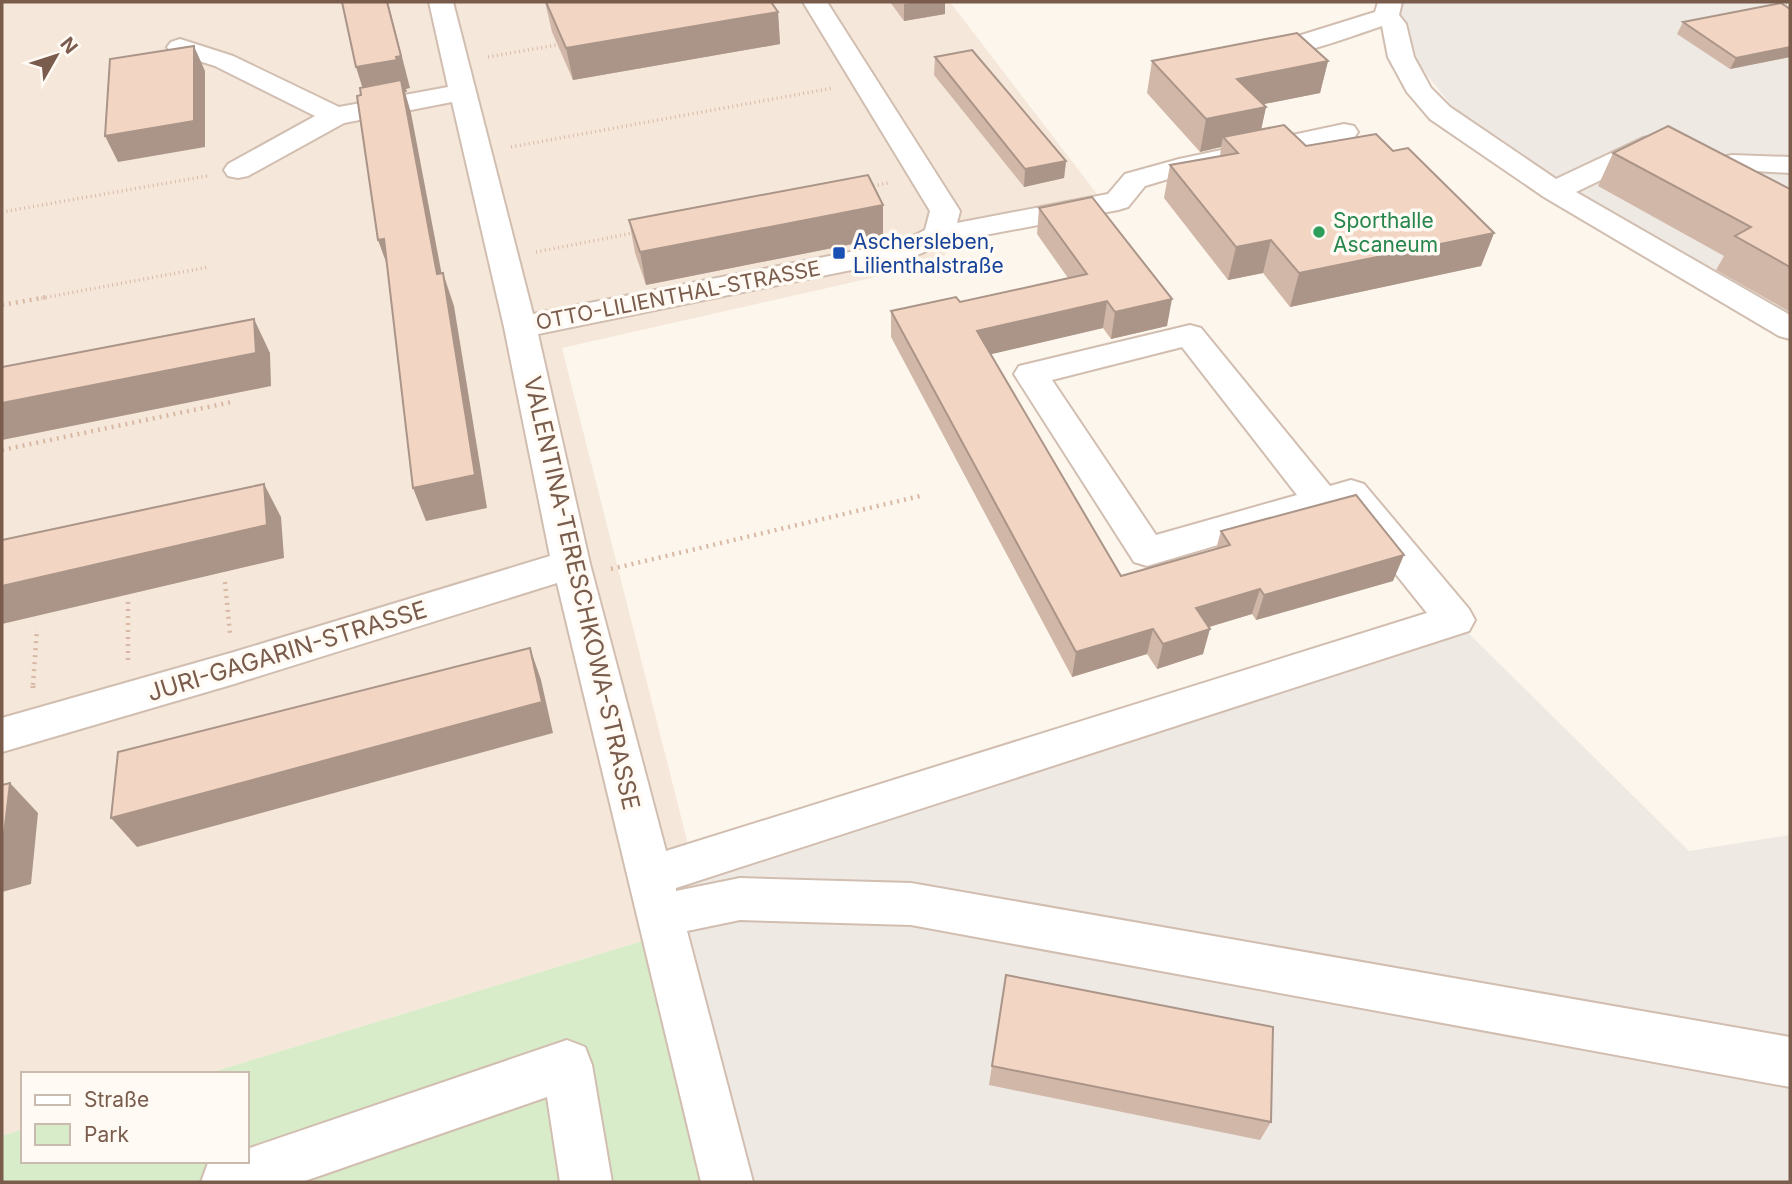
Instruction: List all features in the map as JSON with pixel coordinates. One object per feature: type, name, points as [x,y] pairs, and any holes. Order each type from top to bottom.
[{"type":"street","name":"VALENTINA-TERESCHKOWA-STRASSE","points":[[441,2],[520,327],[571,564],[727,1182]]},
{"type":"street","points":[[815,2],[945,211],[939,235]]},
{"type":"street","points":[[1235,53],[1274,50],[1388,9],[1401,57],[1420,92],[1440,113],[1554,191],[1790,329]]},
{"type":"street","points":[[180,47],[223,61],[336,116]]},
{"type":"street","points":[[239,170],[336,116],[463,92]]},
{"type":"street","name":"OTTO-LILIENTHAL-STRASSE","points":[[520,327],[910,249],[939,235],[1118,201],[1135,180],[1168,170],[1344,132]]},
{"type":"street","points":[[1554,191],[1660,141],[1682,144]]},
{"type":"street","points":[[1771,191],[1722,159],[1790,165]]},
{"type":"street","points":[[655,896],[1455,620],[1351,493],[1147,552],[1031,374],[1190,335],[1322,501]]},
{"type":"street","name":"JURI-GAGARIN-STRASSE","points":[[16,731],[234,668],[571,564]]},
{"type":"street","points":[[655,896],[911,904],[1790,1062]]},
{"type":"street","points":[[227,1182],[567,1065],[586,1182]]},
{"type":"path","points":[[1777,2],[1790,4]]},
{"type":"path","points":[[456,62],[562,44]]},
{"type":"path","points":[[478,153],[865,83]]},
{"type":"path","points":[[2,212],[239,170]]},
{"type":"path","points":[[869,187],[923,176]]},
{"type":"path","points":[[503,258],[639,232]]},
{"type":"path","points":[[2,305],[209,267]]},
{"type":"path","points":[[2,450],[232,402]]},
{"type":"path","points":[[571,564],[615,570],[920,496]]},
{"type":"path","points":[[225,582],[234,668]]},
{"type":"path","points":[[128,602],[129,698]]},
{"type":"path","points":[[16,731],[37,629]]},
{"type":"shaded area","points":[[2,2],[950,2],[1097,194],[975,218],[938,263],[562,348],[692,860],[652,938],[213,1072],[21,1072],[21,1130],[2,1136]]},
{"type":"shaded area","points":[[1403,2],[1762,2],[1790,6],[1790,321],[1534,171],[1462,118],[1420,67],[1400,11]]},
{"type":"shaded area","points":[[1455,620],[1689,851],[1790,835],[1790,1182],[734,1182],[650,876]]},
{"type":"green space","points":[[652,938],[709,1182],[2,1182],[2,1136],[21,1130],[21,1163],[248,1163],[248,1072],[213,1072]]},
{"type":"building","points":[[342,2],[387,2],[401,56],[396,57],[397,60],[356,67]]},
{"type":"building","points":[[546,2],[771,2],[778,12],[566,48]]},
{"type":"building","points":[[1781,3],[1790,9],[1790,47],[1736,58],[1683,22]]},
{"type":"building","points":[[1297,33],[1328,61],[1237,79],[1266,107],[1206,119],[1152,61]]},
{"type":"building","points":[[194,46],[194,121],[105,136],[110,59]]},
{"type":"building","points":[[972,50],[1066,161],[1025,169],[935,57]]},
{"type":"building","points":[[401,80],[437,274],[443,273],[475,475],[413,488],[384,239],[378,240],[357,96],[361,95],[360,88]]},
{"type":"building","points":[[1284,125],[1306,146],[1376,134],[1393,151],[1408,148],[1494,233],[1299,273],[1271,240],[1236,247],[1170,165],[1238,153],[1223,137]]},
{"type":"building","points":[[1668,126],[1790,189],[1790,267],[1735,236],[1751,227],[1613,153]]},
{"type":"building","points":[[868,175],[883,205],[640,252],[629,220]]},
{"type":"building","points":[[1092,197],[1172,299],[1115,312],[1107,301],[977,331],[1121,576],[1230,545],[1221,531],[1356,495],[1404,555],[1264,595],[1260,589],[1196,608],[1210,629],[1163,644],[1153,629],[1076,652],[891,311],[956,297],[960,302],[1087,274],[1039,208]]},
{"type":"building","points":[[254,319],[256,353],[2,403],[2,367]]},
{"type":"building","points":[[264,484],[267,525],[2,586],[2,540]]},
{"type":"building","points":[[530,648],[542,702],[111,818],[118,752]]},
{"type":"building","points":[[10,783],[2,851],[2,785]]},
{"type":"building","points":[[1006,975],[1273,1027],[1271,1122],[992,1066]]},
{"type":"place","name":"Sporthalle Ascaneum","points":[[1319,232]]},
{"type":"place","name":"Aschersleben, Lilienthalstraße","points":[[839,253]]}]
